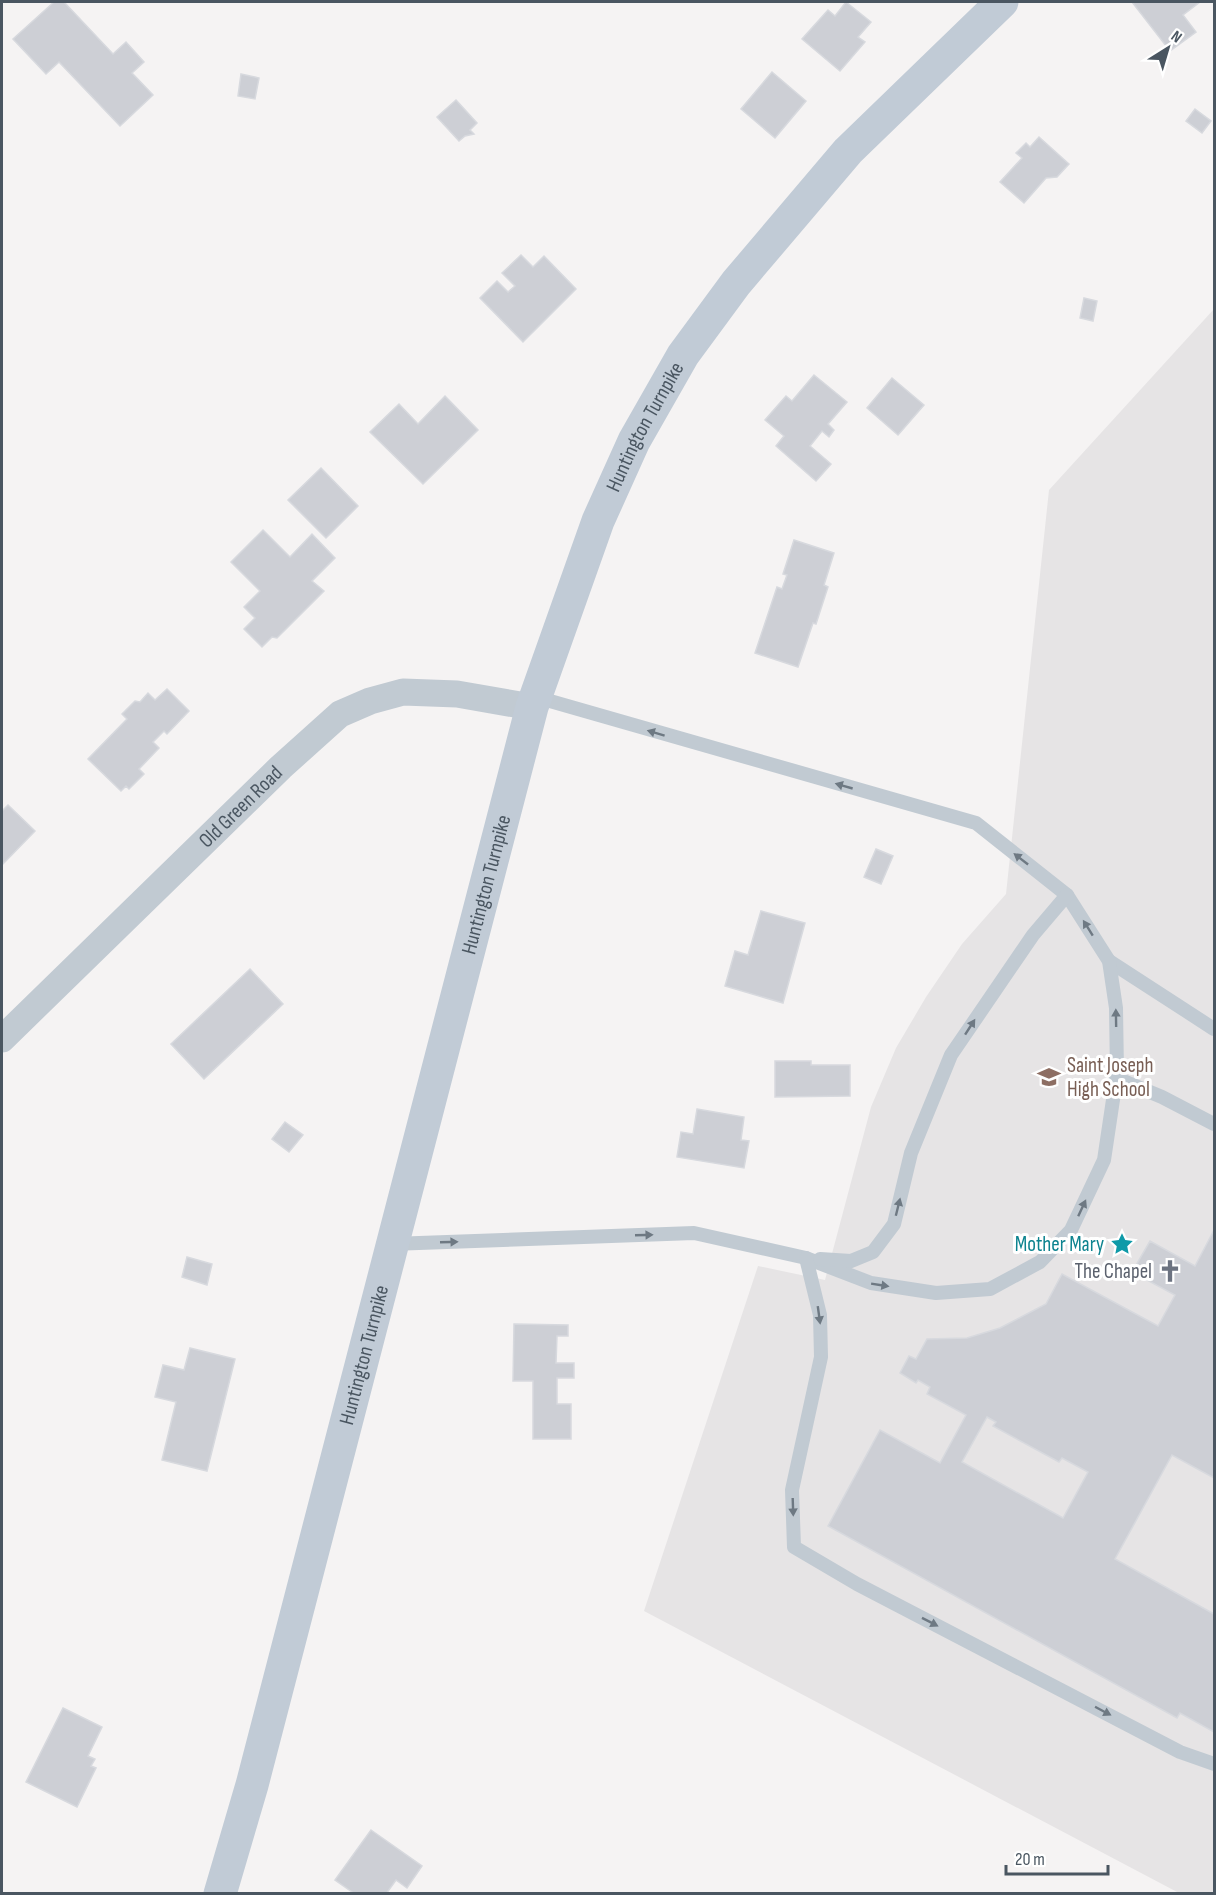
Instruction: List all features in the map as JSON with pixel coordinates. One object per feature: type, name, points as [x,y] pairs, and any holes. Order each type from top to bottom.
[{"type":"main road","name":"Huntington Turnpike","points":[[220,1893],[255,1773],[534,702],[598,520],[634,441],[683,355],[736,283],[848,151],[1002,2]]},
{"type":"street","name":"Old Green Road","points":[[2,1039],[281,767],[340,714],[370,701],[403,692],[457,694],[534,702]]},
{"type":"lane","points":[[391,1244],[694,1233],[806,1258],[871,1283],[936,1293],[990,1289],[1040,1262],[1071,1230],[1104,1160],[1116,1078],[1116,1008],[1109,961],[1067,895],[976,823],[534,702]]},
{"type":"lane","points":[[806,1258],[850,1261],[873,1252],[894,1224],[911,1153],[951,1055],[1033,935],[1067,895]]},
{"type":"lane","points":[[1109,961],[1215,1029]]},
{"type":"lane","points":[[1116,1078],[1162,1097],[1215,1124]]},
{"type":"lane","points":[[806,1258],[820,1315],[821,1356],[792,1490],[794,1547],[856,1584],[1180,1752],[1215,1764]]},
{"type":"shaded area","name":"Saint Joseph High School","points":[[1214,309],[1214,1893],[1179,1893],[644,1611],[758,1266],[825,1280],[871,1107],[896,1048],[926,997],[962,944],[1006,894],[1049,490]]},
{"type":"building","points":[[54,2],[64,2],[113,54],[126,42],[144,62],[132,73],[153,95],[120,126],[59,62],[46,74],[13,39]]},
{"type":"building","points":[[846,2],[871,22],[858,37],[865,42],[840,71],[802,39],[828,10],[835,16]]},
{"type":"building","points":[[1132,2],[1200,2],[1183,15],[1196,32],[1170,51]]},
{"type":"building","points":[[772,72],[806,101],[775,138],[741,109]]},
{"type":"building","points":[[241,74],[259,78],[255,99],[238,96]]},
{"type":"building","points":[[456,100],[477,123],[470,130],[474,134],[465,136],[459,141],[437,117]]},
{"type":"building","points":[[1195,109],[1211,121],[1202,133],[1186,121]]},
{"type":"building","points":[[1039,137],[1069,164],[1057,177],[1046,178],[1024,203],[1000,182],[1022,158],[1016,153],[1026,143],[1030,147]]},
{"type":"building","points":[[521,255],[533,267],[544,256],[576,289],[523,342],[480,298],[497,281],[508,292],[515,286],[502,273]]},
{"type":"building","points":[[1084,298],[1097,301],[1093,321],[1080,318]]},
{"type":"building","points":[[814,375],[847,402],[828,424],[834,430],[829,437],[822,431],[810,446],[831,464],[816,481],[776,446],[784,436],[765,420],[786,396],[792,401]]},
{"type":"building","points":[[892,378],[924,405],[898,435],[867,408]]},
{"type":"building","points":[[445,396],[478,430],[423,484],[370,432],[399,404],[418,424]]},
{"type":"building","points":[[321,468],[358,506],[326,538],[288,500]]},
{"type":"building","points":[[263,530],[290,557],[312,534],[335,558],[312,581],[324,591],[277,638],[272,637],[262,647],[244,629],[255,618],[244,607],[260,591],[231,562]]},
{"type":"building","points":[[794,540],[834,553],[824,585],[828,587],[798,667],[755,653],[777,587],[782,589],[787,575],[783,574]]},
{"type":"building","points":[[167,689],[189,711],[167,734],[164,731],[153,742],[159,748],[139,769],[144,774],[129,789],[126,786],[121,791],[88,759],[127,719],[122,714],[135,701],[140,702],[148,693],[155,700]]},
{"type":"building","points":[[8,805],[35,831],[2,865],[2,811]]},
{"type":"building","points":[[876,849],[893,856],[881,884],[864,877]]},
{"type":"building","points":[[761,911],[805,923],[783,1003],[725,986],[735,951],[748,955]]},
{"type":"building","points":[[250,969],[283,1004],[204,1079],[171,1044]]},
{"type":"building","points":[[775,1061],[811,1061],[811,1065],[850,1065],[850,1096],[775,1097]]},
{"type":"building","points":[[697,1109],[744,1117],[741,1140],[749,1141],[744,1168],[677,1157],[681,1132],[693,1134]]},
{"type":"building","points":[[285,1122],[303,1135],[289,1152],[272,1139]]},
{"type":"building","points":[[1214,1230],[1214,1478],[1172,1455],[1115,1559],[1214,1614],[1214,1732],[1180,1713],[1177,1718],[828,1526],[880,1430],[940,1463],[966,1415],[927,1394],[930,1387],[918,1380],[916,1383],[900,1373],[909,1356],[916,1359],[927,1339],[967,1338],[1000,1328],[1046,1304],[1062,1274],[1158,1326],[1175,1295],[1132,1272],[1150,1241],[1195,1266]],"holes":[[[987,1417],[996,1422],[993,1426],[1059,1462],[1062,1458],[1088,1472],[1063,1518],[962,1462]]]},
{"type":"building","points":[[187,1257],[212,1264],[207,1285],[182,1277]]},
{"type":"building","points":[[514,1324],[568,1325],[568,1336],[557,1336],[556,1363],[574,1363],[574,1378],[557,1378],[557,1404],[571,1404],[571,1439],[533,1439],[533,1381],[513,1381]]},
{"type":"building","points":[[190,1348],[235,1359],[207,1471],[162,1460],[176,1402],[155,1397],[163,1365],[184,1370]]},
{"type":"building","points":[[63,1708],[102,1727],[88,1756],[95,1759],[91,1766],[96,1768],[77,1807],[26,1782]]},
{"type":"building","points":[[371,1830],[422,1866],[407,1888],[396,1880],[386,1894],[355,1894],[335,1880]]},
{"type":"place","name":"Saint Joseph High School","points":[[1049,1077]]},
{"type":"place","name":"Mother Mary","points":[[1122,1244]]},
{"type":"place","name":"The Chapel","points":[[1170,1271]]}]
